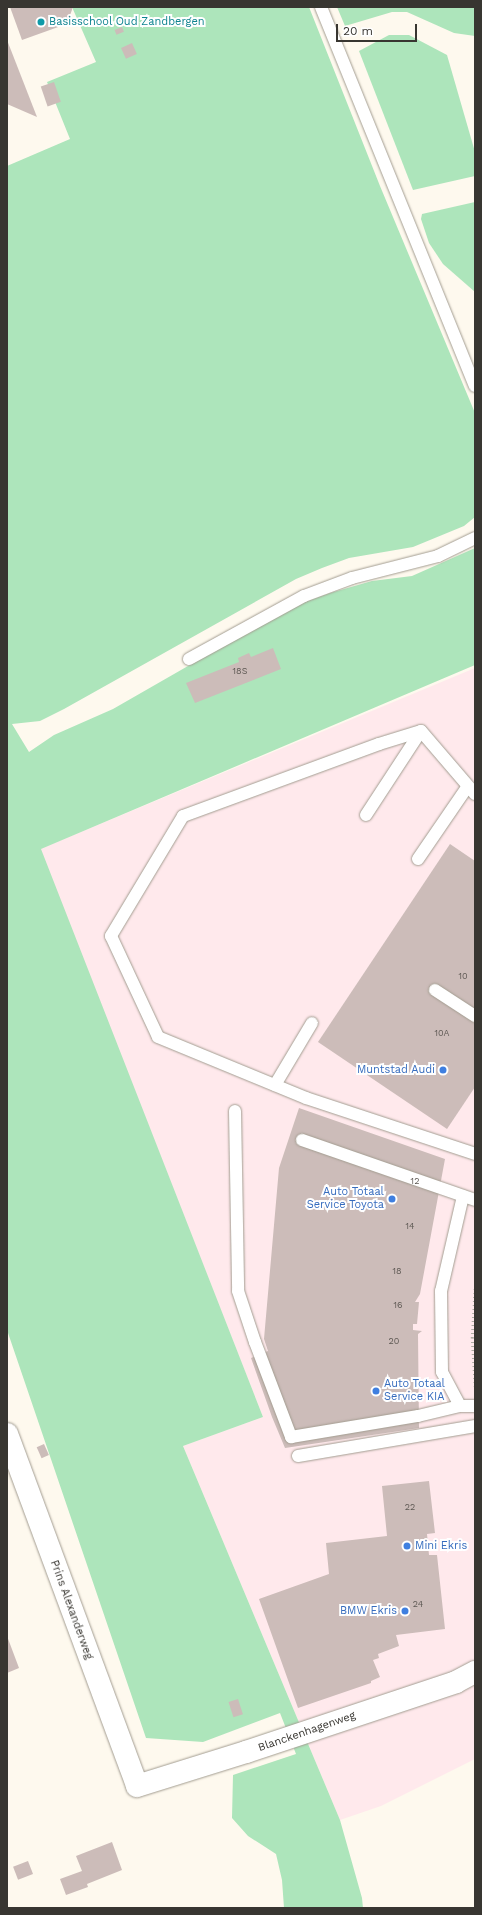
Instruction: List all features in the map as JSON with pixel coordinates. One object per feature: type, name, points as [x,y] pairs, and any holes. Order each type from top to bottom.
[{"type":"street","name":"Prins Alexanderweg","points":[[7,1434],[137,1786]]},
{"type":"street","name":"Blanckenhagenweg","points":[[137,1786],[246,1752],[433,1690],[456,1682],[475,1672]]},
{"type":"lane","points":[[321,7],[475,386]]},
{"type":"lane","points":[[189,659],[304,596],[352,578],[438,556],[475,538]]},
{"type":"lane","points":[[418,859],[471,790],[421,731]]},
{"type":"lane","points":[[366,815],[421,731]]},
{"type":"lane","points":[[421,731],[379,744],[183,816],[111,936],[158,1037],[306,1098],[474,1151]]},
{"type":"lane","points":[[435,990],[475,1016]]},
{"type":"lane","points":[[275,1085],[312,1023]]},
{"type":"lane","points":[[235,1111],[238,1291],[255,1342],[291,1437],[418,1416],[460,1406],[475,1406]]},
{"type":"lane","points":[[302,1140],[475,1200]]},
{"type":"lane","points":[[460,1406],[442,1372],[441,1291],[463,1196]]},
{"type":"lane","points":[[298,1456],[475,1426]]},
{"type":"path","points":[[475,1288],[472,1338],[475,1388]]},
{"type":"shaded area","points":[[475,668],[475,1759],[381,1806],[340,1820],[183,1446],[263,1417],[40,849]]},
{"type":"green space","points":[[72,7],[309,7],[380,186],[475,413],[475,517],[464,526],[413,547],[349,558],[296,579],[64,709],[40,721],[12,724],[29,752],[54,735],[113,709],[291,607],[330,593],[372,581],[412,576],[475,548],[475,665],[41,849],[263,1417],[183,1446],[340,1820],[362,1898],[363,1908],[284,1908],[282,1880],[276,1854],[248,1836],[232,1818],[233,1775],[296,1754],[280,1713],[203,1742],[146,1738],[7,1330],[7,166],[70,139],[47,82],[96,62]]},
{"type":"green space","points":[[337,7],[475,7],[475,36],[454,33],[407,12],[392,12],[345,26]]},
{"type":"green space","points":[[389,35],[409,35],[447,55],[475,152],[475,176],[413,190],[359,51]]},
{"type":"green space","points":[[475,202],[475,292],[443,264],[429,243],[421,219],[422,214]]},
{"type":"building","name":"Basisschool Oud Zandbergen","points":[[10,7],[73,7],[69,18],[61,26],[22,40]]},
{"type":"building","points":[[122,27],[124,32],[116,35],[115,30]]},
{"type":"building","points":[[7,40],[37,117],[7,104]]},
{"type":"building","points":[[132,43],[137,54],[126,59],[121,48]]},
{"type":"building","points":[[54,82],[61,102],[48,106],[41,87]]},
{"type":"building","points":[[273,648],[281,669],[195,703],[186,683],[239,662],[238,658],[249,653],[251,657]]},
{"type":"building","points":[[450,844],[475,861],[475,1087],[447,1129],[318,1042]]},
{"type":"building","points":[[299,1108],[445,1159],[420,1294],[415,1302],[419,1302],[417,1324],[413,1324],[413,1330],[422,1331],[418,1334],[419,1428],[285,1448],[272,1417],[251,1358],[268,1351],[264,1339],[279,1168]]},
{"type":"building","points":[[44,1444],[49,1455],[42,1458],[37,1447]]},
{"type":"building","points":[[429,1481],[435,1533],[427,1534],[429,1555],[437,1555],[445,1629],[396,1635],[399,1646],[378,1654],[379,1658],[373,1660],[380,1677],[371,1681],[371,1683],[298,1708],[259,1599],[329,1574],[326,1543],[387,1536],[382,1486]]},
{"type":"building","points":[[7,1636],[19,1668],[7,1673]]},
{"type":"building","points":[[238,1699],[243,1714],[233,1717],[228,1702]]},
{"type":"building","points":[[112,1842],[122,1870],[87,1884],[88,1887],[66,1895],[60,1879],[82,1871],[76,1856]]},
{"type":"building","points":[[28,1861],[33,1874],[18,1880],[13,1867]]},
{"type":"place","name":"Basisschool Oud Zandbergen","points":[[41,22]]},
{"type":"place","name":"Muntstad Audi","points":[[443,1070]]},
{"type":"place","name":"Auto Totaal Service Toyota","points":[[392,1199]]},
{"type":"place","name":"Auto Totaal Service KIA","points":[[376,1391]]},
{"type":"place","name":"Mini Ekris","points":[[407,1546]]},
{"type":"place","name":"BMW Ekris","points":[[405,1611]]}]
